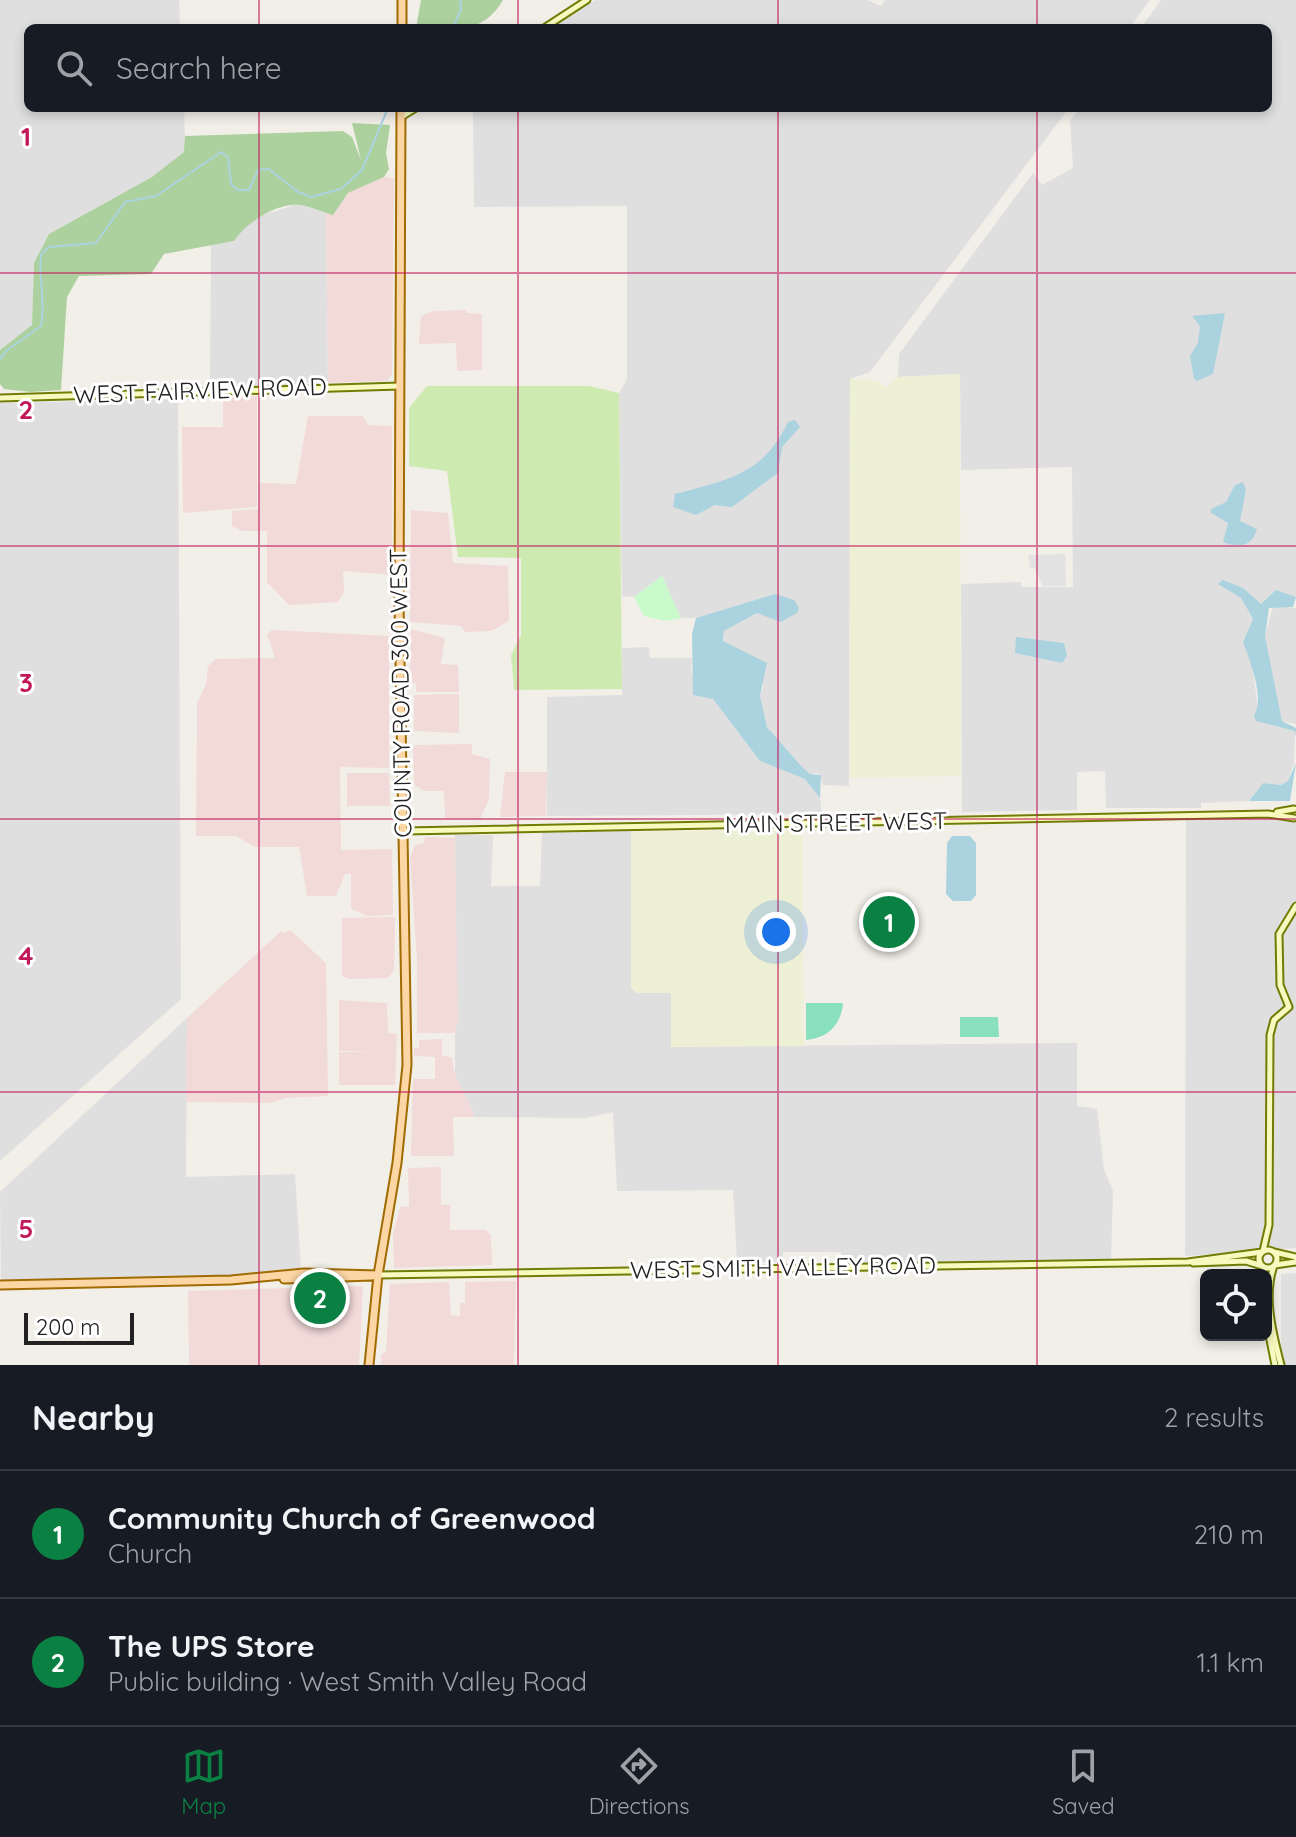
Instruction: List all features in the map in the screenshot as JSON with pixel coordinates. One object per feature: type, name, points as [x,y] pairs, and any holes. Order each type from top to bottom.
[{"type":"main road","points":[[402,0],[402,24]]},
{"type":"main road","points":[[550,24],[587,0]]},
{"type":"main road","name":"COUNTY ROAD 300 WEST","points":[[369,1365],[378,1275],[397,1163],[405,1090],[401,112]]},
{"type":"main road","name":"WEST FAIRVIEW ROAD","points":[[0,398],[400,386]]},
{"type":"main road","name":"MAIN STREET WEST","points":[[404,831],[1268,814],[1295,808],[1295,819],[1268,814]]},
{"type":"main road","points":[[1263,1269],[1259,1258],[1268,1240],[1270,1035],[1274,1020],[1289,1007],[1280,985],[1279,934],[1296,906]]},
{"type":"main road","points":[[1268,1240],[1274,1265],[1269,1284],[1272,1320],[1281,1365]]},
{"type":"main road","points":[[1273,1251],[1296,1260]]},
{"type":"main road","name":"WEST SMITH VALLEY ROAD","points":[[1188,1262],[1273,1251]]},
{"type":"main road","points":[[1274,1265],[1296,1260]]},
{"type":"main road","name":"WEST SMITH VALLEY ROAD","points":[[0,1285],[268,1278],[305,1281],[378,1275],[1214,1264],[1246,1261],[1262,1266],[1274,1265]]},
{"type":"main road","points":[[1270,1341],[1275,1365]]},
{"type":"shaded area","points":[[0,0],[179,0],[180,24],[24,24],[24,112],[184,112],[185,152],[152,177],[49,234],[34,263],[32,325],[0,350]]},
{"type":"shaded area","points":[[596,0],[867,0],[881,6],[885,0],[1150,0],[1132,24],[556,24]]},
{"type":"shaded area","points":[[1161,0],[1296,0],[1296,597],[1284,594],[1261,605],[1243,588],[1231,591],[1241,598],[1253,619],[1243,642],[1253,670],[1258,710],[1295,731],[1294,763],[1288,781],[1281,785],[1263,783],[1249,801],[1201,803],[1201,808],[1106,808],[1105,771],[1077,772],[1077,810],[962,812],[961,584],[1021,582],[1021,587],[1073,587],[1072,467],[961,470],[960,374],[898,377],[899,354],[1033,173],[1042,185],[1073,168],[1070,121],[1077,112],[1272,112],[1272,24],[1144,24]]},
{"type":"shaded area","points":[[473,112],[1066,112],[870,372],[850,379],[849,786],[823,785],[819,773],[810,774],[801,767],[767,727],[760,696],[764,685],[723,642],[724,631],[757,613],[774,619],[775,594],[696,618],[681,618],[662,576],[634,597],[622,596],[619,393],[627,379],[627,206],[474,207]]},
{"type":"shaded area","points":[[384,177],[394,178],[392,374],[387,381],[328,383],[326,213],[333,214],[348,193]]},
{"type":"shaded area","points":[[298,204],[326,213],[328,383],[210,388],[211,244],[234,241],[243,228],[259,216]]},
{"type":"shaded area","points":[[466,310],[467,313],[482,314],[482,370],[457,371],[456,343],[419,344],[421,316],[434,311]]},
{"type":"shaded area","points":[[257,396],[257,507],[183,513],[182,427],[223,427],[223,401],[227,397]]},
{"type":"shaded area","points":[[178,399],[181,999],[0,1161],[0,403]]},
{"type":"shaded area","points":[[308,416],[363,416],[368,425],[392,426],[392,575],[343,571],[344,592],[338,602],[289,605],[267,582],[267,531],[242,531],[232,526],[232,511],[259,509],[259,483],[296,484]]},
{"type":"shaded area","points":[[411,510],[448,513],[453,563],[508,566],[509,621],[491,631],[465,632],[461,626],[410,622]]},
{"type":"shaded area","points":[[1065,554],[1066,586],[1043,586],[1035,568],[1030,568],[1028,555]]},
{"type":"shaded area","points":[[1273,606],[1296,608],[1296,724],[1282,721],[1265,636]]},
{"type":"shaded area","points":[[411,629],[445,638],[441,664],[458,665],[459,692],[416,692],[416,683],[410,683]]},
{"type":"shaded area","points":[[272,630],[389,636],[389,768],[340,767],[341,850],[392,849],[393,915],[368,916],[351,909],[351,874],[345,874],[336,896],[307,896],[299,847],[255,847],[236,836],[196,836],[197,703],[206,684],[208,666],[216,659],[275,658],[267,634]]},
{"type":"shaded area","points":[[649,647],[650,658],[692,658],[691,672],[760,761],[806,779],[820,798],[822,814],[547,816],[547,697],[622,695],[622,648]]},
{"type":"shaded area","points":[[459,694],[459,733],[414,731],[414,695]]},
{"type":"shaded area","points":[[472,744],[472,754],[490,759],[489,799],[480,819],[445,818],[444,791],[424,791],[414,785],[413,748],[416,745]]},
{"type":"shaded area","points":[[505,772],[547,772],[546,816],[500,817]]},
{"type":"shaded area","points":[[347,773],[389,773],[390,806],[347,806]]},
{"type":"shaded area","points":[[1296,819],[1296,1248],[1185,1256],[1186,820]]},
{"type":"shaded area","points":[[631,831],[631,987],[637,993],[671,993],[672,1047],[1077,1043],[1077,1106],[1097,1109],[1104,1169],[1113,1191],[1111,1261],[842,1264],[841,1252],[783,1252],[783,1262],[737,1262],[733,1190],[617,1191],[613,1112],[586,1118],[475,1117],[455,1074],[455,835],[493,835],[491,886],[540,886],[542,833]]},
{"type":"shaded area","points":[[425,837],[455,838],[458,1023],[454,1033],[417,1033],[417,960],[410,858],[415,845],[424,843]]},
{"type":"shaded area","points":[[395,917],[394,970],[388,978],[349,979],[342,976],[342,918]]},
{"type":"shaded area","points":[[290,930],[326,963],[328,1096],[286,1098],[271,1103],[186,1102],[187,1018],[281,931],[285,933]]},
{"type":"shaded area","points":[[339,1000],[387,1003],[388,1033],[397,1034],[395,1085],[339,1085],[339,1052],[377,1051],[339,1051]]},
{"type":"shaded area","points":[[187,1018],[186,1177],[295,1174],[301,1270],[268,1276],[1,1280],[0,1192]]},
{"type":"shaded area","points":[[442,1039],[442,1056],[452,1057],[455,1074],[475,1117],[453,1117],[454,1156],[411,1156],[413,1079],[435,1079],[435,1057],[414,1056],[414,1048],[419,1048],[419,1040]]},
{"type":"shaded area","points":[[441,1167],[441,1205],[450,1205],[450,1230],[486,1230],[491,1235],[492,1265],[394,1268],[393,1234],[400,1207],[409,1206],[408,1168]]},
{"type":"shaded area","points":[[1296,1273],[1296,1365],[1281,1365],[1281,1274]]},
{"type":"shaded area","points":[[516,1281],[514,1365],[381,1365],[381,1355],[386,1352],[390,1284],[449,1282],[451,1315],[460,1316],[460,1303],[465,1303],[465,1282]]},
{"type":"shaded area","points":[[363,1286],[359,1365],[189,1365],[188,1291]]},
{"type":"green space","points":[[421,0],[503,0],[495,12],[478,24],[417,24]]},
{"type":"green space","points":[[352,123],[390,125],[386,153],[389,169],[384,177],[348,193],[333,215],[301,205],[282,207],[255,220],[234,241],[164,254],[151,274],[79,276],[67,297],[61,390],[31,392],[4,389],[0,384],[0,350],[32,325],[34,263],[49,234],[152,177],[184,152],[185,136],[343,131],[352,137],[361,160]]},
{"type":"green space","points":[[960,374],[961,776],[850,778],[850,379],[876,381],[886,387],[898,377]]},
{"type":"green space","points":[[427,386],[589,386],[619,393],[622,689],[514,690],[511,655],[521,635],[521,558],[458,557],[447,471],[409,466],[409,408]]},
{"type":"green space","points":[[662,576],[681,618],[666,621],[644,616],[634,597]]},
{"type":"green space","points":[[794,830],[802,836],[804,1046],[671,1047],[671,993],[637,993],[631,988],[631,831]]},
{"type":"green space","points":[[806,1003],[843,1003],[832,1029],[806,1040]]},
{"type":"green space","points":[[960,1017],[998,1017],[999,1037],[960,1037]]},
{"type":"water","points":[[1225,313],[1213,374],[1197,381],[1190,356],[1198,343],[1200,326],[1192,316]]},
{"type":"water","points":[[795,420],[800,427],[782,447],[778,473],[732,507],[715,505],[696,515],[673,507],[675,494],[727,479],[755,464],[778,440],[788,422]]},
{"type":"water","points":[[1243,482],[1246,490],[1240,521],[1257,529],[1248,543],[1234,545],[1223,542],[1228,523],[1211,513],[1211,509],[1226,502],[1235,485]]},
{"type":"water","points":[[1223,580],[1243,588],[1261,604],[1276,590],[1296,597],[1293,607],[1269,608],[1265,636],[1282,721],[1296,728],[1296,737],[1295,731],[1256,721],[1257,690],[1243,642],[1253,619],[1241,598],[1218,584]]},
{"type":"water","points":[[775,594],[794,600],[799,608],[797,613],[781,622],[757,613],[724,631],[723,641],[767,663],[760,696],[767,727],[802,767],[810,774],[821,775],[820,798],[805,779],[760,761],[713,699],[693,695],[692,634],[696,618]]},
{"type":"water","points":[[1016,637],[1064,643],[1067,656],[1062,663],[1015,653]]},
{"type":"water","points":[[1296,763],[1290,801],[1249,801],[1263,783],[1281,785],[1288,781]]},
{"type":"water","points":[[952,836],[970,836],[976,843],[976,895],[971,901],[953,901],[946,894],[947,843]]},
{"type":"waterway","points":[[455,24],[461,9],[460,0]]},
{"type":"waterway","points":[[0,359],[6,351],[41,326],[41,255],[49,247],[96,243],[125,202],[156,196],[221,152],[228,157],[231,184],[237,190],[249,190],[258,170],[269,169],[298,192],[311,197],[341,189],[362,170],[386,112]]},
{"type":"place","name":"Community Church of Greenwood","points":[[889,922]]},
{"type":"place","name":"The UPS Store","points":[[320,1298]]}]
